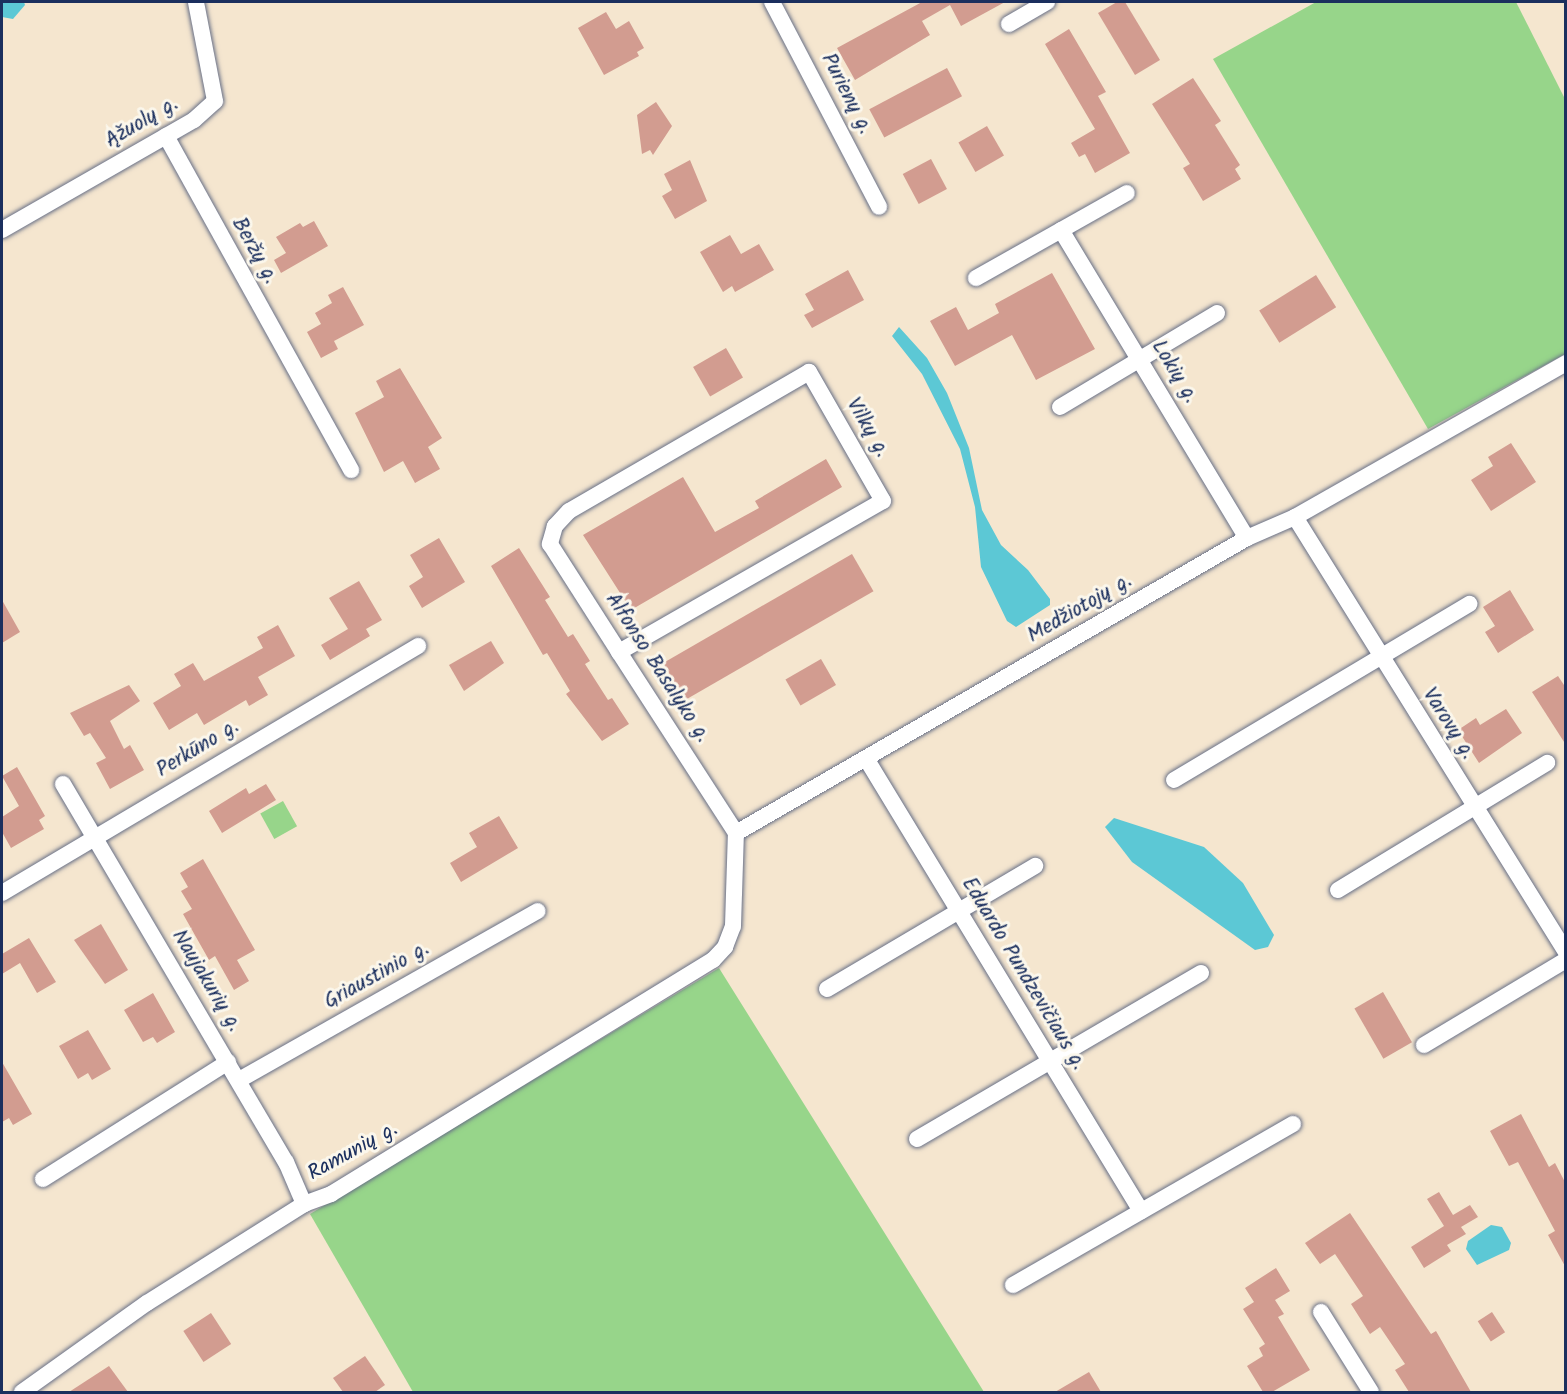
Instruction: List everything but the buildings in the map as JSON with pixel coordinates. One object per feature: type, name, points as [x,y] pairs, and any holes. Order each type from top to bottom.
[{"type":"street","name":"Ąžuolų g.","points":[[2,230],[194,120],[215,101],[196,2]]},
{"type":"street","name":"Purienų g.","points":[[772,2],[879,207]]},
{"type":"street","points":[[1009,24],[1047,2]]},
{"type":"street","name":"Beržų g.","points":[[166,136],[351,470]]},
{"type":"street","points":[[976,278],[1127,193]]},
{"type":"street","name":"Lokių g.","points":[[1061,230],[1247,538]]},
{"type":"street","points":[[1060,407],[1217,313]]},
{"type":"street","name":"Medžiotojų g.","points":[[736,833],[867,760],[1247,538],[1295,518],[1566,363]]},
{"type":"street","name":"Vilkų g.","points":[[555,526],[569,511],[809,372],[883,501],[619,651]]},
{"type":"street","name":"Varovų g.","points":[[1295,518],[1473,808],[1566,952]]},
{"type":"street","name":"Alfonso Basalyko g.","points":[[555,526],[550,544],[736,833]]},
{"type":"street","points":[[1174,780],[1469,604]]},
{"type":"street","name":"Perkūno g.","points":[[2,893],[418,646]]},
{"type":"street","name":"Eduardo Pundzevičiaus g.","points":[[867,760],[1141,1211]]},
{"type":"street","points":[[1338,890],[1547,763]]},
{"type":"street","name":"Naujakurių g.","points":[[63,784],[239,1080],[286,1162],[304,1204]]},
{"type":"street","name":"Ramunių g.","points":[[22,1392],[147,1303],[304,1204],[331,1194],[713,960],[725,947],[733,926],[736,833]]},
{"type":"street","points":[[827,989],[1035,866]]},
{"type":"street","name":"Griaustinio g.","points":[[239,1080],[538,911]]},
{"type":"street","points":[[1424,1045],[1566,960]]},
{"type":"street","points":[[917,1139],[1201,973]]},
{"type":"street","points":[[43,1179],[228,1062]]},
{"type":"street","points":[[1013,1285],[1293,1124]]},
{"type":"street","points":[[1321,1312],[1371,1392]]},
{"type":"green space","points":[[1316,2],[1516,2],[1565,99],[1565,354],[1428,429],[1213,59]]},
{"type":"green space","points":[[283,801],[297,826],[274,839],[260,814]]},
{"type":"green space","points":[[719,968],[984,1392],[413,1392],[310,1214]]},
{"type":"water","points":[[2,2],[24,2],[25,5],[13,19],[2,17]]},
{"type":"water","points":[[899,327],[927,358],[947,393],[969,448],[982,510],[1001,545],[1028,570],[1050,599],[1050,605],[1016,627],[1007,621],[981,567],[975,507],[960,449],[922,374],[892,336]]},
{"type":"water","points":[[1114,818],[1204,847],[1243,883],[1274,935],[1268,947],[1255,950],[1132,862],[1105,827]]},
{"type":"water","points":[[1491,1225],[1502,1227],[1511,1243],[1509,1250],[1477,1265],[1466,1249],[1468,1241]]}]
